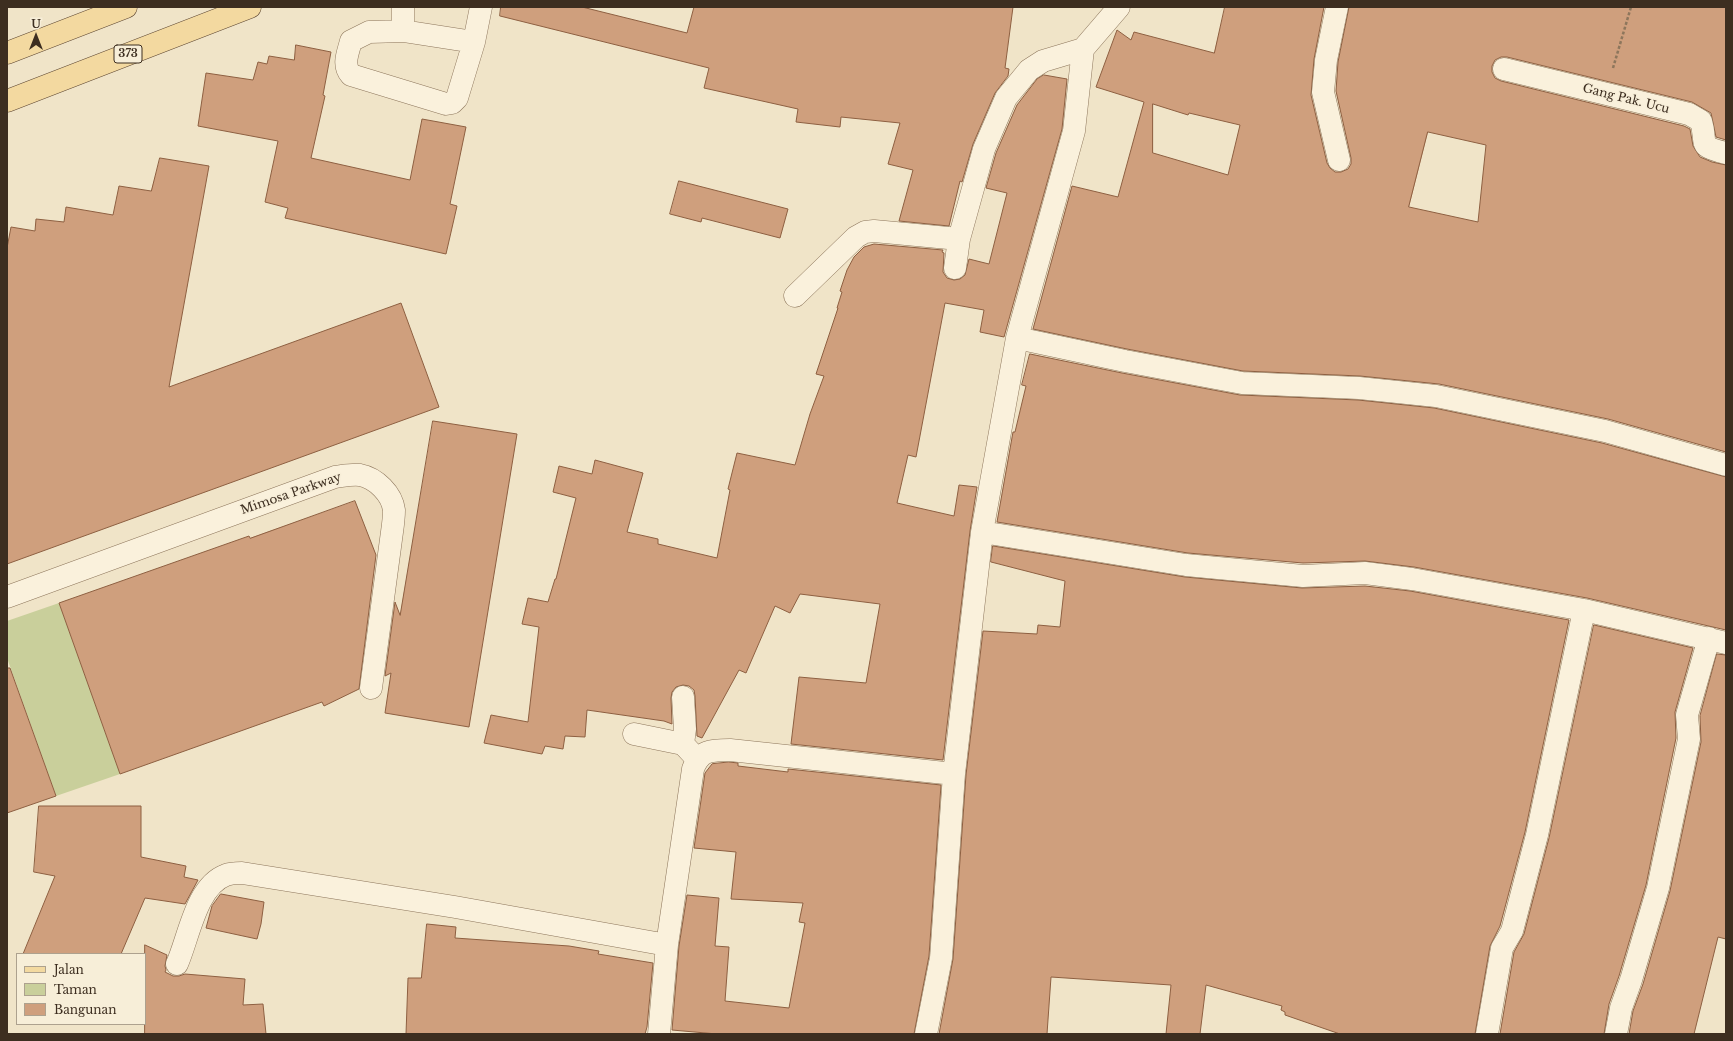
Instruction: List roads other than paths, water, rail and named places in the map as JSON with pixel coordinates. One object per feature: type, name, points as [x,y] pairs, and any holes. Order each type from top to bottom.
[{"type":"main road","points":[[7,53],[126,7]]},
{"type":"main road","name":"373","points":[[7,101],[250,7]]},
{"type":"street","points":[[403,7],[403,31]]},
{"type":"street","points":[[474,42],[403,31],[369,32],[351,41],[345,64],[346,70],[351,75],[358,78],[446,104],[452,103],[457,98],[474,42],[481,7]]},
{"type":"street","points":[[955,268],[959,239],[984,149],[1006,98],[1029,70],[1043,61],[1083,49],[1119,7]]},
{"type":"street","points":[[1337,7],[1326,60],[1323,92],[1339,160]]},
{"type":"street","points":[[926,1034],[941,958],[954,774],[982,532],[1017,338],[1074,131],[1083,49]]},
{"type":"street","name":"Gang Pak. Ucu","points":[[1504,68],[1689,114],[1701,121],[1703,141],[1708,148],[1726,153]]},
{"type":"street","points":[[795,296],[856,237],[865,232],[874,231],[959,239]]},
{"type":"street","points":[[1017,338],[1125,361],[1242,383],[1359,388],[1436,396],[1605,431],[1726,465]]},
{"type":"street","name":"Mimosa Parkway","points":[[7,596],[335,477],[360,475],[372,480],[383,488],[393,508],[394,519],[371,688]]},
{"type":"street","points":[[982,532],[1186,565],[1303,576],[1365,573],[1412,579],[1584,610],[1717,640],[1687,715],[1690,740],[1658,888],[1631,980],[1621,1008],[1616,1034]]},
{"type":"street","points":[[1487,1034],[1502,948],[1512,931],[1537,835],[1584,610]]},
{"type":"street","points":[[658,1034],[667,945],[692,770],[685,729],[683,697]]},
{"type":"street","points":[[634,734],[690,752],[703,753],[718,750],[730,750],[954,774]]},
{"type":"street","points":[[177,964],[201,897],[217,880],[227,874],[242,873],[447,906],[667,945]]}]
